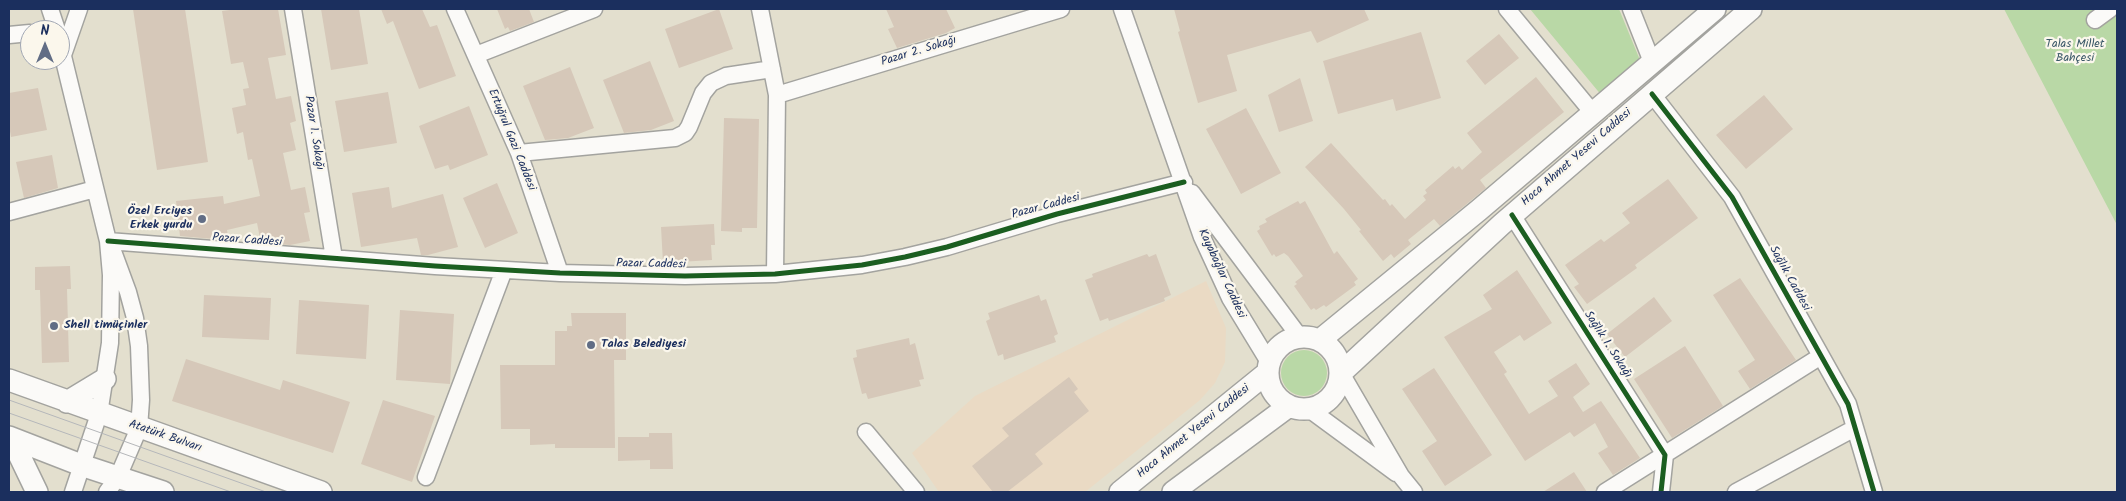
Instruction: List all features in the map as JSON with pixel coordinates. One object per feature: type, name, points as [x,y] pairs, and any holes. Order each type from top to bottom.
[{"type":"main road","name":"Hoca Ahmet Yesevi Caddesi","points":[[1310,338],[1479,210],[1715,9]]},
{"type":"main road","name":"Hoca Ahmet Yesevi Caddesi","points":[[1341,373],[1512,215],[1751,9]]},
{"type":"main road","points":[[1173,492],[1299,407],[1319,406],[1335,393],[1341,373],[1335,353],[1310,338],[1280,345],[1268,367],[1273,392],[1299,407]]},
{"type":"main road","name":"Hoca Ahmet Yesevi Caddesi","points":[[1120,492],[1268,367]]},
{"type":"main road","points":[[67,402],[105,379]]},
{"type":"main road","name":"Atatürk Bulvarı","points":[[9,380],[99,414],[321,492]]},
{"type":"main road","points":[[10,437],[81,465],[113,484],[163,492]]},
{"type":"main road","points":[[10,437],[37,492]]},
{"type":"street","points":[[70,30],[79,9]]},
{"type":"street","name":"Pazar 1. Sokağı","points":[[293,9],[334,258]]},
{"type":"street","name":"Ertuğrul Gazi Caddesi","points":[[455,9],[519,153],[560,273]]},
{"type":"street","points":[[476,55],[594,9]]},
{"type":"street","points":[[760,9],[777,95],[775,274]]},
{"type":"street","name":"Pazar 2. Sokağı","points":[[777,95],[1061,9]]},
{"type":"street","name":"Kayabağlar Caddesi","points":[[1122,9],[1166,138],[1214,264],[1268,367]]},
{"type":"street","points":[[1507,9],[1593,113]]},
{"type":"street","points":[[1632,9],[1652,62]]},
{"type":"street","points":[[2095,20],[2110,9]]},
{"type":"street","points":[[519,153],[675,138],[685,133],[689,127],[703,93],[711,83],[726,76],[772,69]]},
{"type":"street","points":[[66,70],[108,241],[128,292],[138,337],[142,373],[139,428],[113,484]]},
{"type":"street","name":"Sağlık Caddesi","points":[[1652,94],[1732,197],[1848,404],[1874,492]]},
{"type":"street","name":"Pazar Caddesi","points":[[108,241],[560,273],[685,276],[775,274],[862,265],[905,257],[947,247],[1057,214],[1184,182]]},
{"type":"street","name":"Kayabağlar Caddesi","points":[[1184,182],[1310,338]]},
{"type":"street","points":[[9,212],[95,189]]},
{"type":"street","name":"Sağlık 1. Sokağı","points":[[1512,215],[1665,455]]},
{"type":"street","points":[[73,492],[99,414],[105,379],[111,309],[108,241]]},
{"type":"street","points":[[426,476],[504,270]]},
{"type":"street","points":[[1605,492],[1821,356]]},
{"type":"street","points":[[1341,373],[1401,476],[1414,492]]},
{"type":"street","points":[[1299,407],[1401,476]]},
{"type":"street","points":[[1736,492],[1855,428]]},
{"type":"street","points":[[866,432],[916,492]]},
{"type":"street","points":[[1660,492],[1665,455]]},
{"type":"shaded area","points":[[1206,281],[1226,328],[1225,362],[1215,383],[1200,400],[1085,492],[939,492],[912,453],[975,396]]},
{"type":"green space","points":[[1530,9],[1619,9],[1642,65],[1607,102]]},
{"type":"green space","name":"Talas Millet Bahçesi","points":[[2004,9],[2117,9],[2117,225]]},
{"type":"green space","points":[[1304,350],[1317,354],[1323,360],[1327,373],[1323,386],[1317,392],[1304,396],[1291,392],[1285,386],[1281,373],[1285,360],[1291,354]]},
{"type":"building","points":[[133,9],[185,9],[208,162],[157,170]]},
{"type":"building","points":[[278,9],[286,55],[268,58],[276,99],[291,96],[296,121],[290,123],[296,150],[283,153],[291,190],[305,187],[310,212],[304,213],[310,241],[290,245],[261,243],[257,223],[227,230],[228,237],[214,239],[180,236],[176,201],[223,196],[224,204],[260,196],[252,159],[248,160],[243,132],[237,134],[232,108],[246,105],[243,89],[249,88],[243,62],[231,64],[222,11]]},
{"type":"building","points":[[321,9],[359,9],[368,64],[331,70]]},
{"type":"building","points":[[381,9],[422,9],[430,27],[437,25],[456,76],[419,89],[393,21],[387,24]]},
{"type":"building","points":[[497,9],[529,9],[534,22],[510,31],[508,27],[505,29]]},
{"type":"building","points":[[719,9],[733,49],[679,68],[665,29]]},
{"type":"building","points":[[886,9],[946,9],[955,28],[946,33],[897,48],[888,29],[894,27]]},
{"type":"building","points":[[1174,9],[1364,9],[1369,20],[1317,43],[1311,31],[1227,55],[1237,91],[1198,103],[1178,32],[1180,31]]},
{"type":"building","points":[[1421,32],[1441,98],[1396,111],[1393,99],[1338,114],[1323,61]]},
{"type":"building","points":[[1499,34],[1519,58],[1485,85],[1466,61]]},
{"type":"building","points":[[650,61],[674,121],[651,130],[624,133],[603,80]]},
{"type":"building","points":[[570,67],[594,128],[568,138],[545,140],[523,86]]},
{"type":"building","points":[[1536,77],[1564,112],[1480,180],[1486,188],[1440,226],[1434,219],[1408,240],[1411,244],[1394,258],[1391,254],[1383,261],[1344,209],[1305,167],[1331,143],[1383,200],[1385,199],[1390,206],[1392,204],[1405,219],[1426,200],[1423,196],[1427,193],[1425,190],[1453,166],[1455,169],[1459,166],[1462,170],[1482,152],[1467,133]]},
{"type":"building","points":[[1300,78],[1313,121],[1279,132],[1268,95]]},
{"type":"building","points":[[38,88],[47,130],[11,137],[9,93]]},
{"type":"building","points":[[388,92],[397,143],[344,152],[335,101]]},
{"type":"building","points":[[1764,95],[1793,129],[1746,169],[1716,135]]},
{"type":"building","points":[[469,106],[488,155],[450,170],[448,165],[435,169],[419,126]]},
{"type":"building","points":[[1246,108],[1281,173],[1241,194],[1206,129]]},
{"type":"building","points":[[724,118],[759,119],[757,228],[742,228],[742,232],[721,231]]},
{"type":"building","points":[[52,155],[58,188],[24,198],[16,162]]},
{"type":"building","points":[[1668,179],[1698,218],[1635,265],[1637,268],[1587,304],[1574,287],[1579,284],[1565,265],[1601,239],[1604,242],[1630,223],[1622,213]]},
{"type":"building","points":[[497,183],[518,233],[485,248],[463,198]]},
{"type":"building","points":[[389,187],[392,208],[443,194],[458,247],[421,255],[417,238],[361,247],[352,193]]},
{"type":"building","points":[[1298,201],[1300,204],[1305,201],[1334,254],[1337,251],[1358,279],[1354,282],[1356,285],[1326,307],[1324,305],[1316,310],[1314,308],[1311,310],[1294,286],[1297,284],[1295,282],[1303,276],[1284,253],[1276,257],[1274,254],[1272,256],[1257,231],[1260,229],[1259,226],[1267,222],[1265,219]]},
{"type":"building","points":[[714,224],[715,245],[711,245],[712,260],[663,263],[661,227]]},
{"type":"building","points":[[1147,254],[1149,257],[1156,254],[1171,295],[1164,298],[1165,301],[1109,321],[1108,318],[1100,321],[1085,280],[1093,277],[1092,274]]},
{"type":"building","points":[[70,266],[71,289],[67,289],[69,362],[42,363],[40,290],[35,290],[35,267]]},
{"type":"building","points":[[1517,270],[1552,323],[1524,341],[1520,335],[1494,352],[1507,372],[1504,374],[1529,414],[1558,396],[1548,381],[1576,363],[1590,384],[1573,397],[1583,412],[1601,401],[1640,458],[1613,475],[1598,453],[1608,447],[1595,423],[1574,437],[1570,432],[1525,461],[1444,337],[1492,309],[1483,295]]},
{"type":"building","points":[[1740,278],[1796,360],[1750,389],[1738,371],[1755,360],[1713,295]]},
{"type":"building","points":[[204,295],[271,298],[269,340],[202,337]]},
{"type":"building","points":[[1039,295],[1041,301],[1046,299],[1058,334],[1054,336],[1056,342],[1004,360],[1003,354],[998,356],[986,321],[990,319],[988,313]]},
{"type":"building","points":[[1654,297],[1672,321],[1625,357],[1607,334]]},
{"type":"building","points":[[299,300],[369,305],[366,359],[296,354]]},
{"type":"building","points":[[400,310],[454,314],[450,384],[396,380]]},
{"type":"building","points":[[571,313],[626,313],[626,360],[614,360],[615,448],[555,448],[555,444],[530,445],[530,429],[501,429],[500,365],[555,365],[555,331],[567,331],[567,326],[572,326]]},
{"type":"building","points":[[909,338],[910,345],[915,343],[924,379],[919,380],[921,386],[868,399],[866,393],[862,394],[853,358],[857,357],[856,350]]},
{"type":"building","points":[[1685,346],[1723,406],[1672,438],[1634,379]]},
{"type":"building","points":[[186,359],[280,390],[283,380],[350,402],[333,453],[172,401]]},
{"type":"building","points":[[1434,368],[1492,455],[1445,486],[1422,451],[1437,441],[1402,389]]},
{"type":"building","points":[[1069,377],[1078,389],[1074,392],[1089,411],[1035,454],[1043,464],[1007,492],[993,492],[972,466],[1009,436],[1002,428]]},
{"type":"building","points":[[383,400],[435,416],[412,482],[361,464]]},
{"type":"building","points":[[649,433],[672,433],[673,469],[650,469],[650,460],[618,461],[618,437],[649,437]]},
{"type":"building","points":[[1574,472],[1587,492],[1543,492]]},
{"type":"tram line","points":[[9,400],[266,492]]},
{"type":"tram line","points":[[9,413],[231,492]]},
{"type":"cycle path","points":[[1652,94],[1732,197],[1848,404],[1874,492]]},
{"type":"cycle path","points":[[108,241],[435,266],[560,273],[685,276],[775,274],[862,265],[905,257],[947,247],[1057,214],[1184,182]]},
{"type":"cycle path","points":[[1512,215],[1665,455],[1661,492]]},
{"type":"place","name":"Özel Erciyes Erkek yurdu","points":[[202,219]]},
{"type":"place","name":"Shell timüçinler","points":[[54,326]]},
{"type":"place","name":"Talas Belediyesi","points":[[591,345]]}]
